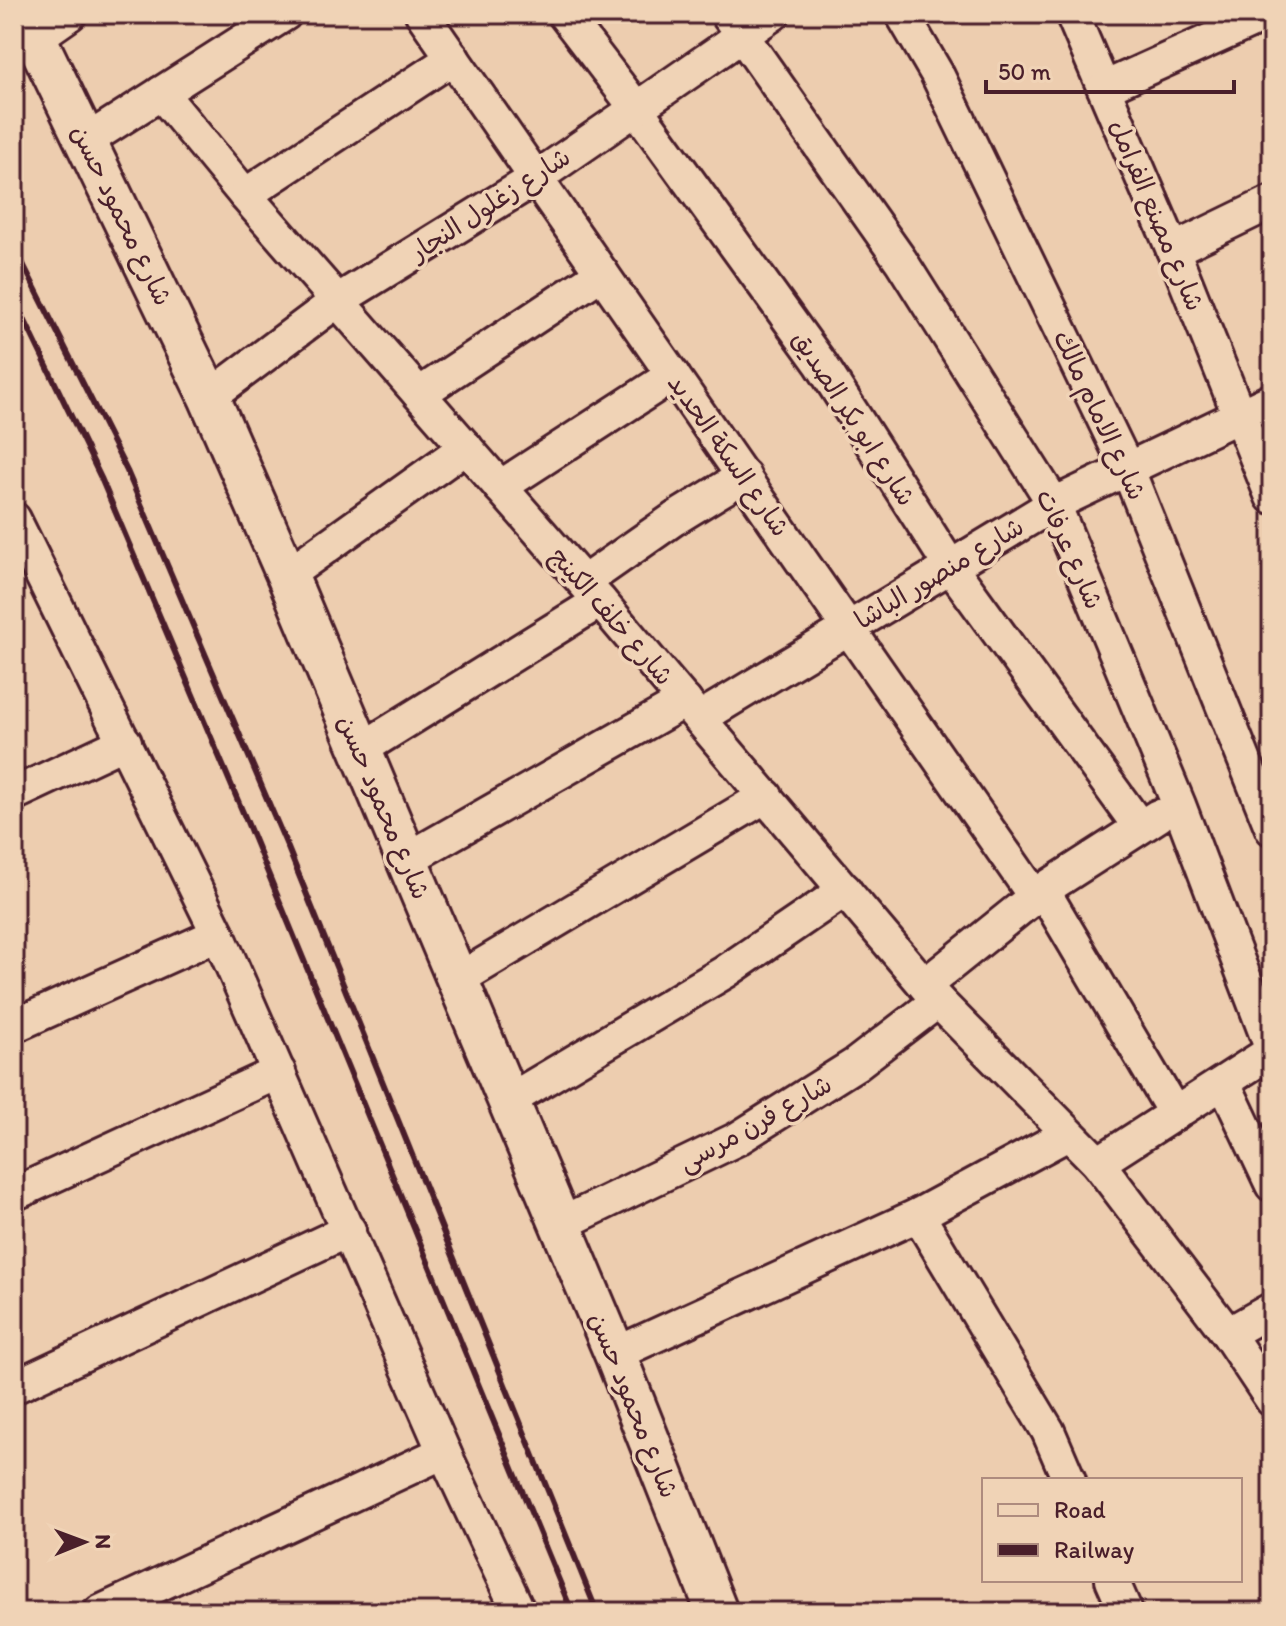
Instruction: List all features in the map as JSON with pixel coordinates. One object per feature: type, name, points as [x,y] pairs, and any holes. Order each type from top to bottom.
[{"type":"street","points":[[31,26],[70,14]]},
{"type":"street","points":[[86,141],[285,14]]},
{"type":"street","name":"شارع السكة الحديد","points":[[422,14],[848,627],[1039,894],[1175,1114]]},
{"type":"street","name":"شارع ابو بكر الصديق","points":[[564,14],[821,364],[950,566],[1139,826]]},
{"type":"street","name":"شارع زغلول النجار","points":[[209,397],[337,301],[536,178],[636,108],[735,25],[773,14]]},
{"type":"street","name":"شارع الامام مالك","points":[[902,14],[928,55],[1128,470],[1272,829]]},
{"type":"street","name":"شارع مصنع الفرامل","points":[[1072,14],[1173,250],[1272,497]]},
{"type":"street","points":[[1104,88],[1268,14]]},
{"type":"street","name":"شارع عرفات","points":[[735,25],[901,261],[1054,504],[1179,805],[1272,1050]]},
{"type":"street","name":"شارع محمود حسن","points":[[31,26],[209,397],[287,575],[615,1354],[717,1612]]},
{"type":"street","points":[[245,195],[453,58]]},
{"type":"street","name":"شارع خلف الكينج","points":[[161,93],[245,195],[592,592],[932,993],[1098,1163],[1228,1334],[1272,1400]]},
{"type":"street","points":[[1173,250],[1272,202]]},
{"type":"street","points":[[419,394],[602,273]]},
{"type":"street","points":[[500,487],[673,375]]},
{"type":"street","name":"شارع منصور الباشا","points":[[406,860],[848,627],[1054,504],[1272,400]]},
{"type":"street","points":[[287,575],[466,447]]},
{"type":"street","points":[[360,750],[592,592],[674,519],[744,476]]},
{"type":"street","points":[[18,537],[125,742],[218,934],[444,1452],[519,1612]]},
{"type":"street","points":[[14,794],[125,742]]},
{"type":"street","points":[[457,980],[766,796]]},
{"type":"street","name":"شارع فرن مرسى","points":[[559,1225],[737,1139],[856,1064],[1039,894],[1139,826],[1179,805]]},
{"type":"street","points":[[508,1101],[725,972],[845,890]]},
{"type":"street","points":[[14,1026],[218,934]]},
{"type":"street","points":[[1098,1163],[1272,1050]]},
{"type":"street","points":[[14,1194],[279,1072]]},
{"type":"street","points":[[1224,1083],[1272,1185]]},
{"type":"street","points":[[615,1354],[918,1215],[1068,1134]]},
{"type":"street","points":[[918,1215],[1048,1431],[1068,1478]]},
{"type":"street","points":[[14,1387],[349,1230]]},
{"type":"street","points":[[1228,1334],[1272,1309]]},
{"type":"street","points":[[100,1612],[444,1452]]},
{"type":"street","points":[[1113,1582],[1126,1612]]},
{"type":"railway","points":[[14,246],[127,471],[288,848],[597,1612]]},
{"type":"railway","points":[[14,298],[101,478],[247,822],[572,1612]]}]
